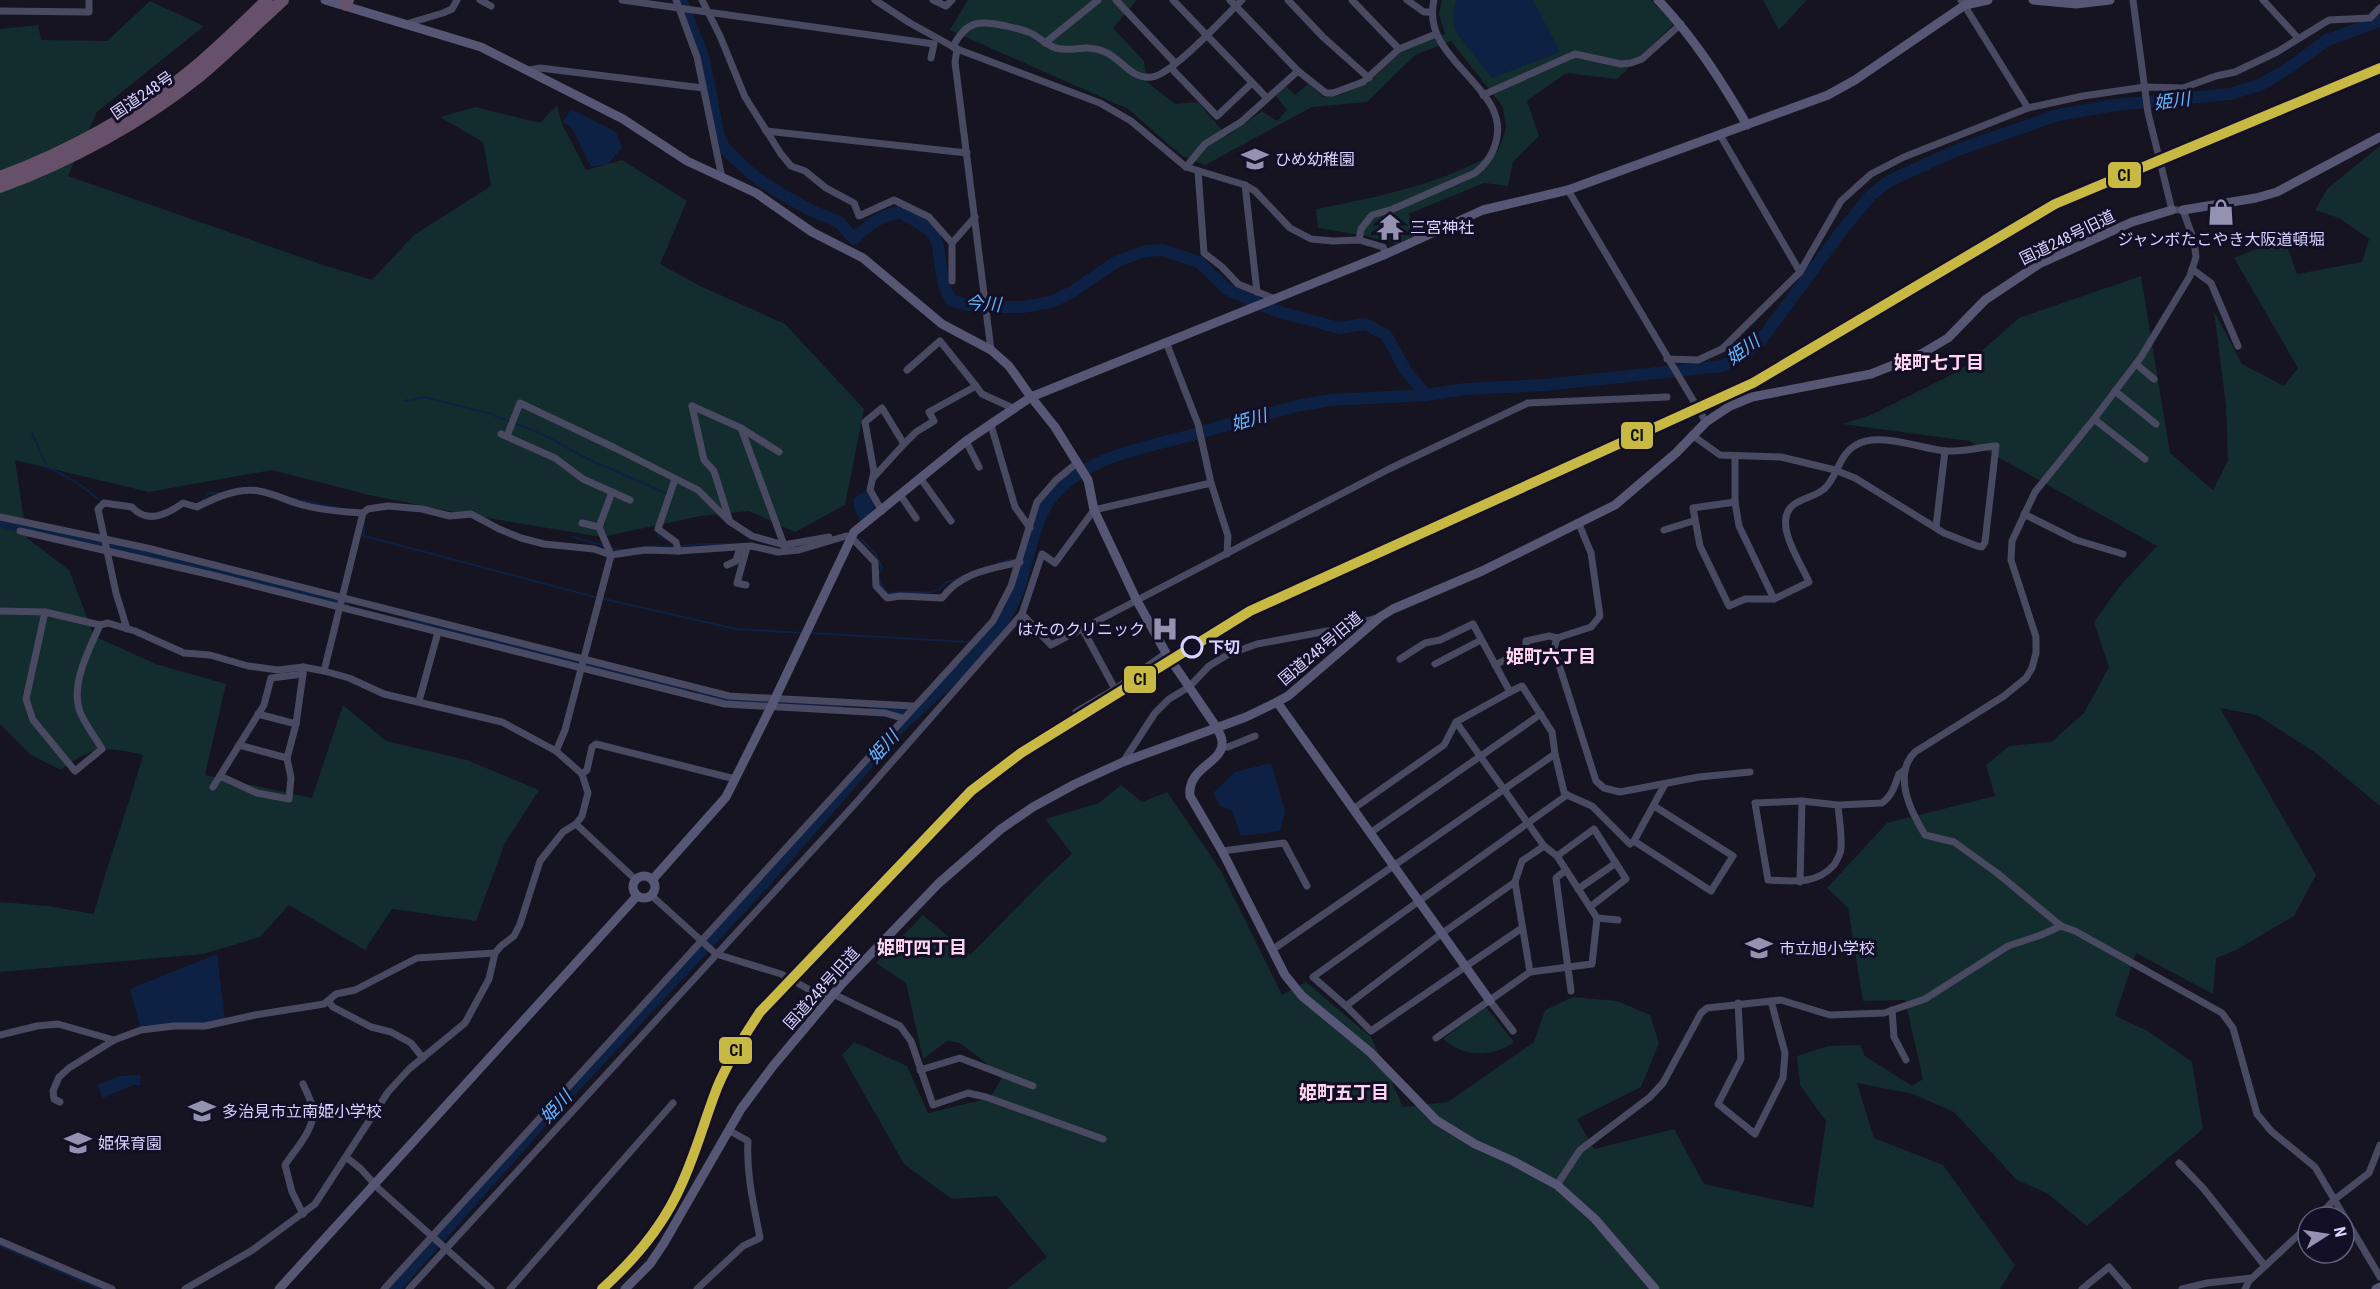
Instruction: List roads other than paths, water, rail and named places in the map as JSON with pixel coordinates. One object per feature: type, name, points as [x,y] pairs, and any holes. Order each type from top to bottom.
[{"type":"highway","points":[[201,62],[260,0]]},
{"type":"highway","name":"国道248号","points":[[0,177],[45,158],[109,125],[201,62],[281,2]]},
{"type":"highway","name":"国道248号","points":[[0,187],[81,151],[158,105],[200,76],[281,2]]},
{"type":"street","points":[[0,11],[89,12],[89,0]]},
{"type":"street","points":[[325,0],[347,3],[481,47],[623,119],[687,161],[756,193],[812,232],[863,258],[942,324],[991,350],[1009,366],[1030,397],[1055,427],[1088,480],[1094,510],[1136,599],[1166,653],[1216,728],[1222,741],[1215,757],[1192,778],[1189,786],[1190,796],[1222,851],[1285,975],[1302,996],[1370,1052],[1436,1120],[1475,1144],[1557,1185],[1595,1220],[1655,1289]]},
{"type":"street","points":[[406,24],[452,9],[457,0]]},
{"type":"street","points":[[480,0],[491,6]]},
{"type":"street","points":[[622,0],[679,5],[694,10],[934,44],[931,58]]},
{"type":"street","points":[[702,0],[720,36],[745,97],[791,166],[805,171],[826,188],[854,202],[859,216],[894,200],[929,217],[952,243]]},
{"type":"street","points":[[875,0],[955,48],[1100,104],[1131,121],[1186,167],[1245,185],[1255,191],[1290,228],[1311,239],[1334,242],[1359,240],[1383,247],[1386,254]]},
{"type":"street","points":[[933,0],[946,6],[952,0]]},
{"type":"street","points":[[1045,43],[1098,0]]},
{"type":"street","points":[[1116,0],[1217,116],[1252,83]]},
{"type":"street","points":[[1173,0],[1267,98]]},
{"type":"street","points":[[1288,0],[1323,37],[1369,78]]},
{"type":"street","points":[[1407,0],[1424,12],[1432,12]]},
{"type":"street","points":[[1359,240],[1361,229],[1372,215],[1465,178],[1485,166],[1499,133],[1497,115],[1492,105],[1443,46],[1436,34],[1432,12],[1434,0]]},
{"type":"street","points":[[1658,0],[1682,24],[1712,65],[1747,125]]},
{"type":"street","points":[[652,879],[719,807],[776,698],[852,535],[921,479],[931,468],[1030,397],[1386,254],[1483,210],[1568,190],[1828,94],[1855,80],[1963,3],[1988,0]]},
{"type":"street","points":[[2033,0],[2082,4],[2110,0]]},
{"type":"street","points":[[2133,0],[2148,113],[2172,210],[2271,195],[2380,137]]},
{"type":"street","points":[[2263,0],[2298,38]]},
{"type":"street","points":[[1354,1],[1400,49]]},
{"type":"street","points":[[991,350],[955,62],[955,48],[965,29],[980,22],[987,22],[1029,32],[1054,48],[1065,50],[1087,47],[1114,56],[1132,73],[1144,78],[1161,74],[1173,65],[1236,2],[1298,70],[1326,93],[1343,90],[1363,82],[1400,49],[1436,34]]},
{"type":"street","points":[[1963,3],[2028,108]]},
{"type":"street","points":[[679,5],[694,49],[722,178]]},
{"type":"street","points":[[1667,359],[1698,360],[1722,348],[1800,272],[1841,201],[1871,174],[1904,158],[2028,108],[2083,96],[2145,89],[2183,88],[2235,72],[2277,52],[2329,20],[2370,18],[2380,8]]},
{"type":"street","points":[[1483,95],[1575,54],[1620,64],[1631,63],[1642,59],[1682,24]]},
{"type":"street","points":[[529,70],[540,68],[703,88]]},
{"type":"street","points":[[1186,167],[1204,144],[1241,122],[1298,70]]},
{"type":"street","points":[[766,131],[967,153]]},
{"type":"street","points":[[1720,135],[1800,272]]},
{"type":"street","points":[[1198,171],[1204,253],[1238,284],[1271,300]]},
{"type":"street","points":[[1245,185],[1257,292]]},
{"type":"street","points":[[1568,190],[1706,422]]},
{"type":"street","name":"国道248号旧道","points":[[625,1289],[650,1264],[664,1243],[754,1089],[831,997],[939,883],[988,839],[1032,807],[1123,762],[1216,728],[1288,696],[1380,617],[1404,603],[1482,572],[1615,505],[1676,453],[1706,422],[1730,406],[1752,397],[1860,377],[1921,354],[1948,338],[1985,300],[2039,264],[2132,222],[2172,210]]},
{"type":"street","points":[[2183,210],[2194,241],[2196,257],[2175,302],[2136,364],[2035,492],[2012,541],[2011,553],[2036,637],[2036,653],[2032,668],[2026,678],[2004,696],[1915,752],[1906,763],[1905,782],[1911,811],[1925,835],[1954,842],[1997,873],[2061,926],[2075,931],[2222,1013],[2233,1028],[2257,1114],[2271,1131],[2315,1167],[2380,1277]]},
{"type":"street","points":[[952,281],[952,243],[975,217]]},
{"type":"street","points":[[2192,269],[2211,283],[2238,346]]},
{"type":"street","points":[[907,370],[940,341],[982,394],[1015,408]]},
{"type":"street","points":[[1166,342],[1198,424],[1211,483],[1228,536],[1227,554]]},
{"type":"street","points":[[2136,364],[2154,379]]},
{"type":"street","points":[[873,478],[916,432],[934,421],[929,412],[976,386]]},
{"type":"street","points":[[2115,392],[2156,424]]},
{"type":"street","points":[[1022,614],[1051,645],[1389,469],[1528,403],[1667,397]]},
{"type":"street","points":[[630,500],[583,479],[555,458],[504,435],[511,426],[520,403],[698,490],[729,521],[752,536],[784,545],[852,535]]},
{"type":"street","points":[[729,521],[714,471],[704,460],[692,406],[741,428],[779,452]]},
{"type":"street","points":[[882,512],[870,490],[874,472],[865,422],[882,408],[904,444]]},
{"type":"street","points":[[2094,419],[2145,459]]},
{"type":"street","points":[[991,425],[1015,507],[1030,528]]},
{"type":"street","points":[[741,428],[784,545]]},
{"type":"street","points":[[1692,435],[1720,455],[1781,457],[1835,470],[1863,481],[1955,539],[1982,547],[1985,543],[1996,446],[1945,451],[1890,440],[1861,442],[1854,445],[1835,470],[1824,490],[1792,506],[1786,518],[1786,533],[1809,582],[1774,599],[1745,599],[1729,606],[1700,546],[1692,508],[1735,502]]},
{"type":"street","points":[[615,448],[619,440]]},
{"type":"street","points":[[966,441],[979,467]]},
{"type":"street","points":[[1936,527],[1945,451]]},
{"type":"street","points":[[1735,456],[1735,502],[1744,541],[1774,599]]},
{"type":"street","points":[[384,1289],[902,718],[993,621],[1011,586],[1020,562],[1037,502],[1056,480],[1077,464]]},
{"type":"street","points":[[675,479],[666,498],[658,529],[676,542],[678,551]]},
{"type":"street","points":[[921,479],[951,521]]},
{"type":"street","points":[[409,1289],[714,952],[928,722],[1022,614],[1042,554],[1055,563],[1094,510],[1211,483]]},
{"type":"street","points":[[127,629],[116,593],[98,509],[104,503],[132,507],[137,513],[152,517],[165,514],[183,503],[197,507],[217,497],[242,491],[259,491],[302,505],[339,512],[363,513]]},
{"type":"street","points":[[556,751],[565,730],[611,555],[598,527],[612,492]]},
{"type":"street","points":[[901,495],[916,518]]},
{"type":"street","points":[[324,671],[363,513],[368,509],[388,506],[422,508],[450,516],[471,514],[499,529],[529,540],[544,544],[594,549],[611,555],[645,550],[678,551],[743,547],[778,552],[800,550],[852,535]]},
{"type":"street","points":[[2024,514],[2076,540],[2123,554]]},
{"type":"street","points":[[0,518],[239,570],[343,599],[729,696],[913,706]]},
{"type":"street","points":[[1664,530],[1693,521]]},
{"type":"street","points":[[582,523],[598,527]]},
{"type":"street","points":[[1495,665],[1526,649],[1526,641],[1549,636],[1557,638],[1591,627],[1600,616],[1591,553],[1579,524]]},
{"type":"street","points":[[20,531],[108,550],[724,704],[885,713],[902,718]]},
{"type":"street","points":[[852,535],[874,562],[876,586],[887,598],[900,596],[942,598],[952,584],[981,571],[1020,562]]},
{"type":"street","points":[[727,564],[736,561],[743,547]]},
{"type":"street","points":[[743,547],[737,584],[746,585]]},
{"type":"street","points":[[0,610],[45,612],[100,625],[108,623],[152,637],[183,653],[210,656],[248,666],[324,671],[350,678],[384,694],[502,722],[556,751],[582,774],[588,792],[585,809],[576,824],[563,832],[540,861],[520,924],[514,936],[495,953],[489,979],[465,1023],[423,1058],[388,1092],[315,1204],[251,1251],[185,1289]]},
{"type":"street","points":[[45,612],[26,699],[33,720],[75,771],[102,749],[81,712],[77,694],[84,666],[100,625]]},
{"type":"street","points":[[1123,762],[1155,713],[1169,699],[1189,687],[1209,666],[1236,651],[1333,630],[1380,617]]},
{"type":"street","points":[[1400,659],[1425,643],[1440,640],[1473,624],[1510,692]]},
{"type":"street","points":[[1083,630],[1114,690]]},
{"type":"street","points":[[419,701],[438,632]]},
{"type":"street","points":[[1557,638],[1554,649],[1596,781],[1604,788],[1620,792],[1699,777],[1710,778],[1750,772]]},
{"type":"street","points":[[1435,664],[1481,640]]},
{"type":"street","points":[[1076,712],[1114,690],[1166,653]]},
{"type":"street","points":[[213,787],[264,705],[271,678],[303,671]]},
{"type":"street","points":[[220,776],[257,793],[289,799],[291,778],[287,758],[296,724],[303,671]]},
{"type":"street","points":[[1353,809],[1444,745],[1456,722],[1522,686],[1552,732],[1564,792],[1589,804],[1630,844],[1634,841],[1665,784]]},
{"type":"street","points":[[1277,702],[1441,934],[1513,1031]]},
{"type":"street","points":[[258,714],[296,724]]},
{"type":"street","points":[[1370,833],[1541,714]]},
{"type":"street","points":[[1436,1038],[1530,972],[1592,964],[1597,918],[1557,856],[1544,846],[1456,722]]},
{"type":"street","points":[[1221,747],[1228,747],[1255,736]]},
{"type":"street","points":[[582,774],[587,770],[592,747],[596,744],[735,779]]},
{"type":"street","points":[[239,745],[287,758]]},
{"type":"street","points":[[1272,950],[1555,754]]},
{"type":"street","points":[[1838,805],[1841,849],[1838,859],[1821,877],[1800,882],[1768,880],[1755,802],[1802,801],[1838,805],[1882,803],[1888,799],[1899,774],[1905,770]]},
{"type":"street","points":[[1522,928],[1371,1031],[1313,977],[1567,795]]},
{"type":"street","points":[[1800,882],[1802,801]]},
{"type":"street","points":[[1634,841],[1711,891],[1733,856],[1654,806]]},
{"type":"street","points":[[576,824],[636,880]]},
{"type":"street","points":[[1557,856],[1594,829],[1626,879],[1590,907]]},
{"type":"street","points":[[1222,851],[1284,843],[1307,886]]},
{"type":"street","points":[[1530,972],[1515,882],[1522,861],[1544,846]]},
{"type":"street","points":[[1578,889],[1616,863]]},
{"type":"street","points":[[1566,870],[1556,878],[1571,991]]},
{"type":"street","points":[[642,876],[652,879],[656,889],[652,896],[643,899],[637,896],[633,887],[636,880],[642,876]]},
{"type":"street","points":[[1346,1006],[1441,934],[1515,882]]},
{"type":"street","points":[[279,1289],[637,896]]},
{"type":"street","points":[[652,896],[714,952],[781,974],[900,1026],[911,1041],[933,1105],[968,1093],[986,1097],[1103,1139]]},
{"type":"street","points":[[1597,918],[1618,920]]},
{"type":"street","points":[[1557,1185],[1580,1150],[1650,1097],[1663,1083],[1701,1013],[1707,1008],[1771,1001],[1795,1002],[1830,1015],[1884,1013],[1925,999],[2007,946],[2061,926]]},
{"type":"street","points":[[60,1102],[54,1099],[53,1091],[59,1077],[69,1068],[114,1040],[141,1030],[174,1026],[204,1026],[324,1004],[336,994],[355,990],[417,958],[495,953]]},
{"type":"street","points":[[328,1001],[333,1007],[371,1027],[391,1032],[411,1043],[423,1058]]},
{"type":"street","points":[[1738,1003],[1741,1059],[1718,1104],[1755,1134],[1783,1078],[1784,1070],[1785,1053],[1771,1001]]},
{"type":"street","points":[[1892,1010],[1894,1037],[1906,1060]]},
{"type":"street","points":[[0,1035],[37,1026],[58,1024],[114,1040]]},
{"type":"street","points":[[920,1070],[960,1058],[1032,1086]]},
{"type":"street","points":[[303,1084],[311,1101],[313,1114],[310,1125],[285,1165],[292,1192],[303,1214]]},
{"type":"street","points":[[510,1289],[673,1103]]},
{"type":"street","points":[[697,1289],[743,1246],[760,1238],[752,1197],[747,1156],[748,1142],[730,1131]]},
{"type":"street","points":[[2329,1205],[2369,1173],[2380,1145]]},
{"type":"street","points":[[346,1157],[490,1289]]},
{"type":"street","points":[[2179,1163],[2203,1188],[2265,1266]]},
{"type":"street","points":[[2245,1289],[2250,1280],[2296,1237]]},
{"type":"street","points":[[0,1241],[112,1289]]},
{"type":"street","points":[[2082,1289],[2109,1267],[2128,1289]]},
{"type":"street","points":[[2182,1289],[2207,1283],[2250,1280]]},
{"type":"water","points":[[1456,0],[1533,0],[1560,52],[1492,78],[1457,34],[1454,25]]},
{"type":"water","points":[[571,109],[616,132],[622,148],[608,164],[591,167],[572,128],[563,122]]},
{"type":"water","points":[[867,490],[875,506],[874,511],[860,521],[854,507],[854,498]]},
{"type":"water","points":[[1271,763],[1285,811],[1280,831],[1241,836],[1232,811],[1220,806],[1213,793],[1235,772]]},
{"type":"water","points":[[217,954],[225,1021],[199,1027],[145,1025],[141,1030],[130,989]]},
{"type":"water","points":[[141,1075],[140,1085],[133,1085],[103,1098],[97,1085],[120,1076]]},
{"type":"waterway","name":"今川","points":[[681,0],[704,59],[719,138],[726,150],[755,177],[810,210],[839,222],[854,239],[875,222],[900,212],[921,224],[936,239],[944,283],[952,301],[991,307],[1022,307],[1051,302],[1072,292],[1116,262],[1145,251],[1162,250],[1199,262],[1227,289],[1276,311],[1339,328],[1365,324],[1386,335],[1406,371],[1426,395]]},
{"type":"waterway","name":"姫川","points":[[896,731],[958,673],[1000,625],[1017,594],[1034,535],[1045,508],[1066,483],[1099,463],[1117,455],[1302,405],[1331,400],[1544,385],[1723,366],[1758,344],[1843,229],[1871,195],[1889,181],[1957,150],[2058,115],[2115,105],[2230,94],[2260,85],[2289,68],[2327,40],[2380,21]]},
{"type":"waterway","points":[[404,401],[425,397],[491,414],[544,435],[590,460],[668,494]]},
{"type":"waterway","points":[[32,433],[47,467],[76,482],[101,501]]},
{"type":"waterway","points":[[202,501],[208,493],[223,493]]},
{"type":"waterway","points":[[290,498],[338,508]]},
{"type":"waterway","points":[[0,521],[148,555],[343,605]]},
{"type":"waterway","points":[[364,523],[364,536],[591,596],[736,629],[802,633]]},
{"type":"waterway","points":[[659,531],[658,536],[668,540]]},
{"type":"waterway","points":[[573,537],[605,546]]},
{"type":"waterway","points":[[860,538],[875,553],[882,568],[877,575],[888,594],[934,591],[946,582],[958,579]]},
{"type":"waterway","points":[[628,549],[736,544]]},
{"type":"waterway","points":[[610,548],[623,550]]},
{"type":"waterway","points":[[997,564],[1027,558]]},
{"type":"waterway","points":[[413,622],[681,690]]},
{"type":"waterway","points":[[810,633],[969,642]]},
{"type":"waterway","points":[[975,643],[987,643]]},
{"type":"waterway","points":[[704,695],[718,699],[836,707]]},
{"type":"waterway","points":[[874,710],[915,713]]},
{"type":"waterway","name":"姫川","points":[[394,1289],[535,1129],[763,884],[877,753]]},
{"type":"waterway","points":[[0,1246],[100,1289]]},
{"type":"place","name":"ひめ幼稚園","points":[[1255,159]]},
{"type":"place","name":"ジャンボたこやき大阪道頓堀","points":[[2221,212]]},
{"type":"place","name":"三宮神社","points":[[1390,227]]},
{"type":"place","name":"はたのクリニック","points":[[1165,629]]},
{"type":"place","name":"下切","points":[[1192,647]]},
{"type":"place","name":"市立旭小学校","points":[[1759,948]]},
{"type":"place","name":"多治見市立南姫小学校","points":[[202,1111]]},
{"type":"place","name":"姫保育園","points":[[78,1143]]},
{"type":"district","name":"姫町七丁目","points":[[1939,363]]},
{"type":"district","name":"姫町六丁目","points":[[1551,657]]},
{"type":"district","name":"姫町四丁目","points":[[922,948]]},
{"type":"district","name":"姫町五丁目","points":[[1344,1093]]}]
